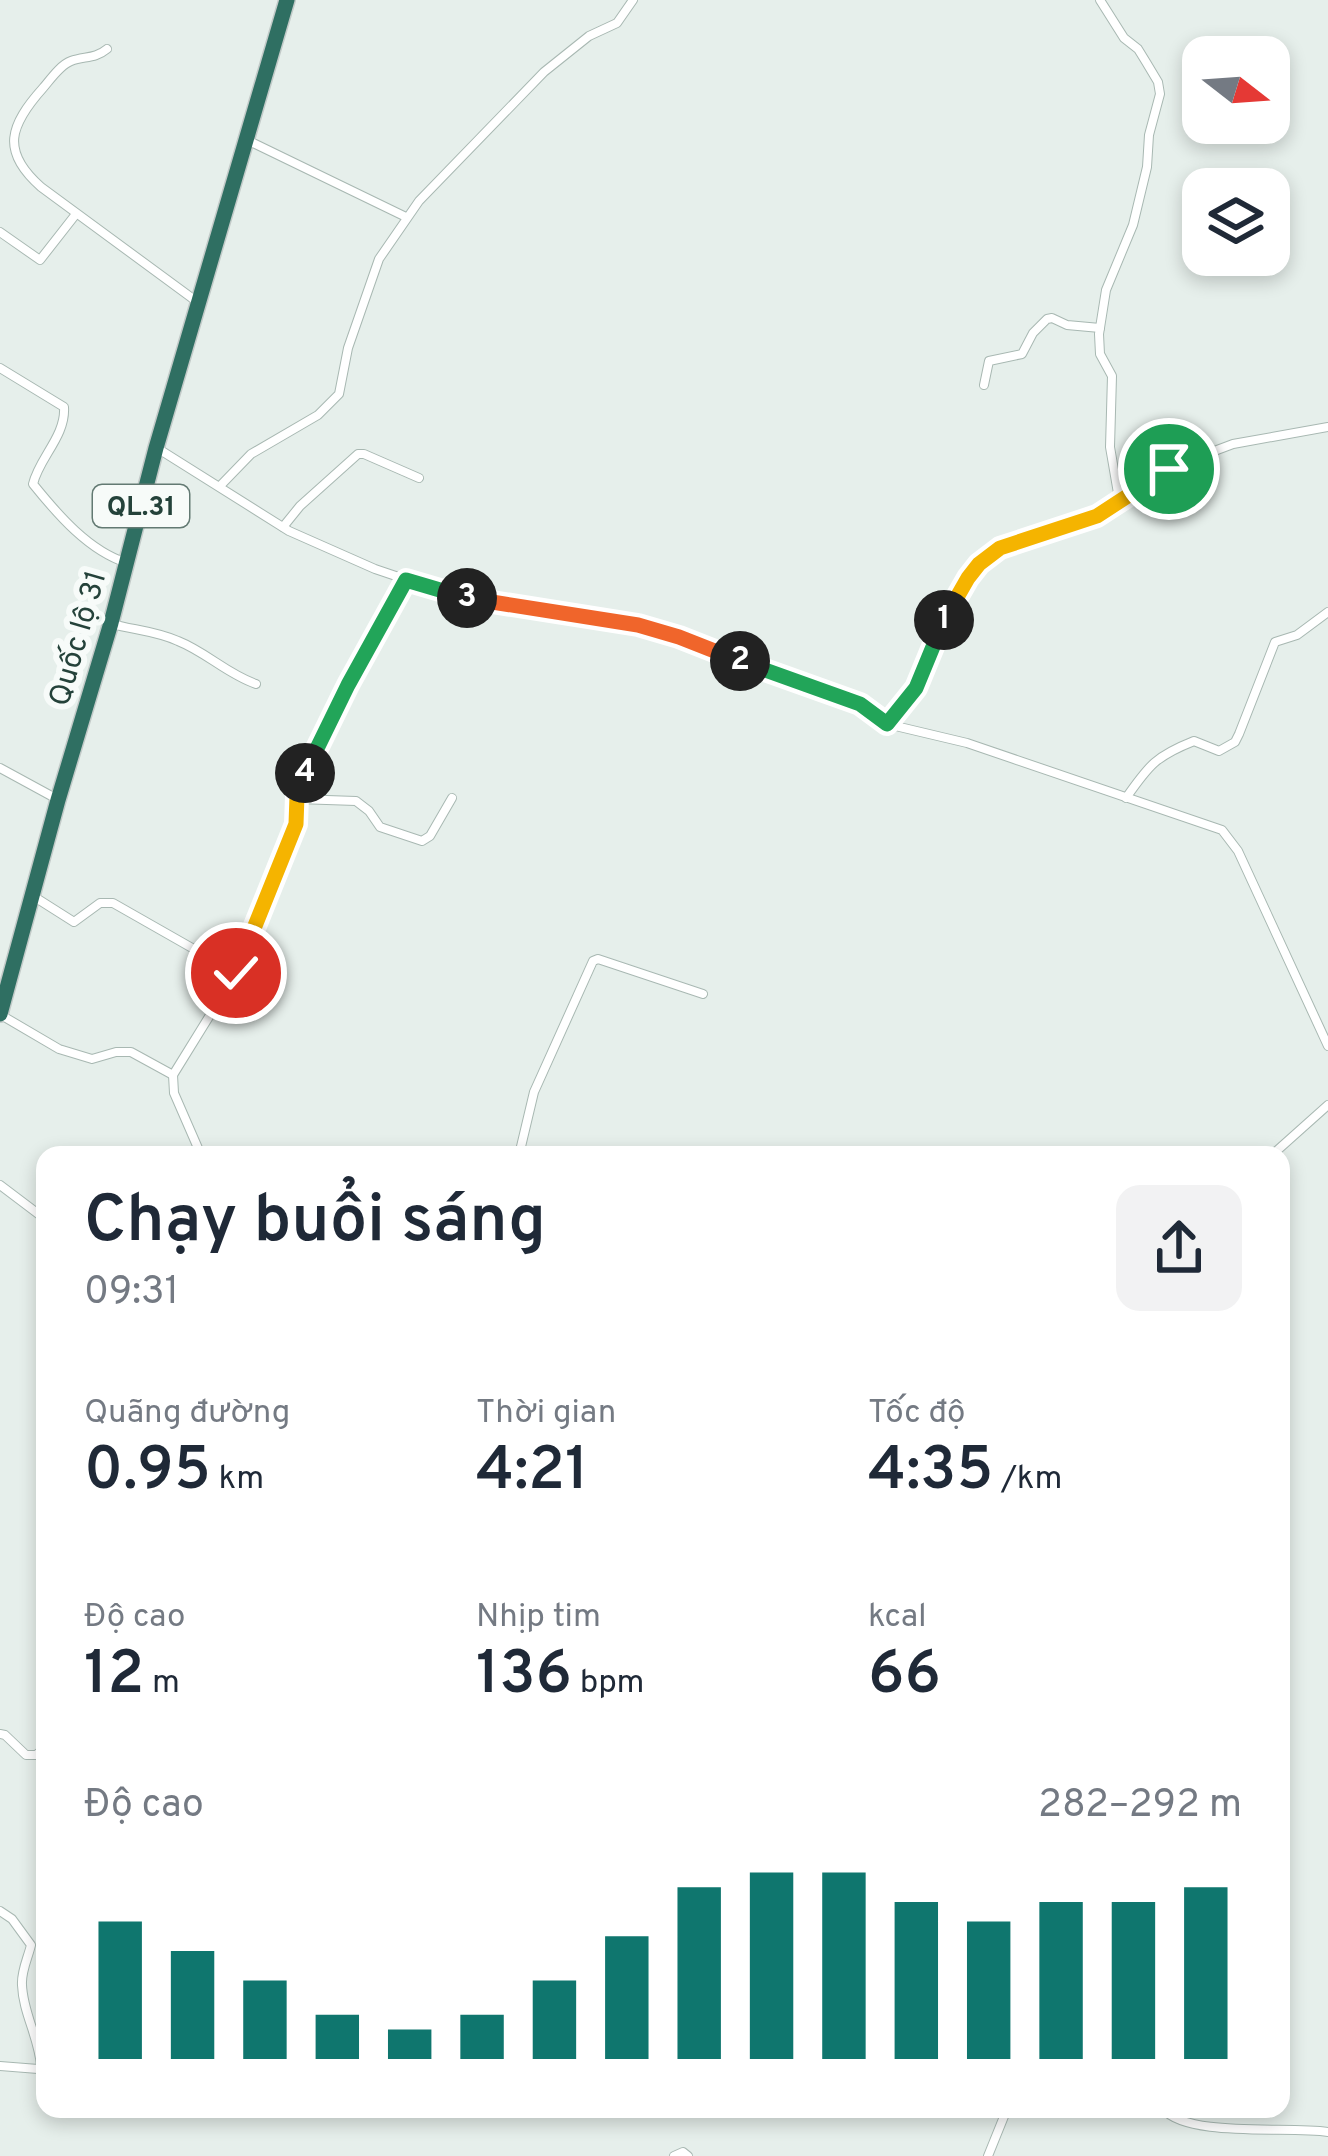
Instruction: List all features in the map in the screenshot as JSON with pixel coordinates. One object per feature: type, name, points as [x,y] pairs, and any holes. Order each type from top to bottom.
[{"type":"highway","name":"Quốc lộ 31","points":[[0,1014],[156,448],[287,0]]},
{"type":"street","points":[[220,486],[251,454],[318,415],[339,394],[348,348],[379,260],[406,217],[533,82],[589,36],[617,23],[633,0]]},
{"type":"street","points":[[1100,0],[1146,62],[1160,94],[1133,224],[1106,290],[1100,328],[1099,352],[1112,376],[1111,447],[1120,500]]},
{"type":"street","points":[[107,49],[65,64],[23,111],[14,137],[19,164],[76,214],[198,303]]},
{"type":"street","points":[[245,140],[406,217]]},
{"type":"street","points":[[0,232],[40,260],[76,214]]},
{"type":"street","points":[[984,386],[989,361],[1022,354],[1047,319],[1100,328]]},
{"type":"street","points":[[0,368],[64,407],[65,416],[33,484],[101,553],[127,563]]},
{"type":"street","points":[[887,724],[916,688],[956,594],[979,564],[1000,548],[1088,520],[1169,469],[1233,444],[1328,427]]},
{"type":"street","points":[[156,448],[283,527],[406,580],[455,596],[656,630],[860,704],[887,724],[967,743],[1222,830],[1234,843],[1328,1046]]},
{"type":"street","points":[[283,527],[358,454],[418,478]]},
{"type":"street","points":[[197,1146],[172,1076],[236,973],[296,824],[306,770],[406,580]]},
{"type":"street","points":[[1126,798],[1162,755],[1194,741],[1219,751],[1235,742],[1275,642],[1297,635],[1328,613]]},
{"type":"street","points":[[111,623],[177,640],[256,684]]},
{"type":"street","points":[[0,768],[58,800]]},
{"type":"street","points":[[297,799],[356,801],[380,827],[422,841],[430,836],[452,798]]},
{"type":"street","points":[[32,895],[74,922],[100,903],[113,903],[236,973]]},
{"type":"street","points":[[521,1146],[534,1092],[593,961],[703,994]]},
{"type":"street","points":[[0,1014],[59,1049],[92,1059],[131,1052],[172,1076]]},
{"type":"street","points":[[1281,1146],[1328,1105]]},
{"type":"street","points":[[0,1185],[36,1213]]},
{"type":"street","points":[[0,1734],[26,1755],[36,1755]]},
{"type":"street","points":[[0,1911],[31,1945],[22,1991],[36,2037]]},
{"type":"street","points":[[0,2066],[36,2069]]},
{"type":"street","points":[[988,2156],[1003,2118]]},
{"type":"street","points":[[1173,2118],[1213,2128],[1328,2132]]},
{"type":"street","points":[[674,2156],[684,2152],[688,2156]]},
{"type":"route","points":[[236,973],[296,824],[297,796],[306,770],[406,580],[455,596],[656,630],[860,704],[887,724],[916,688],[948,609],[979,564],[1000,548],[1097,516],[1169,469]]}]
